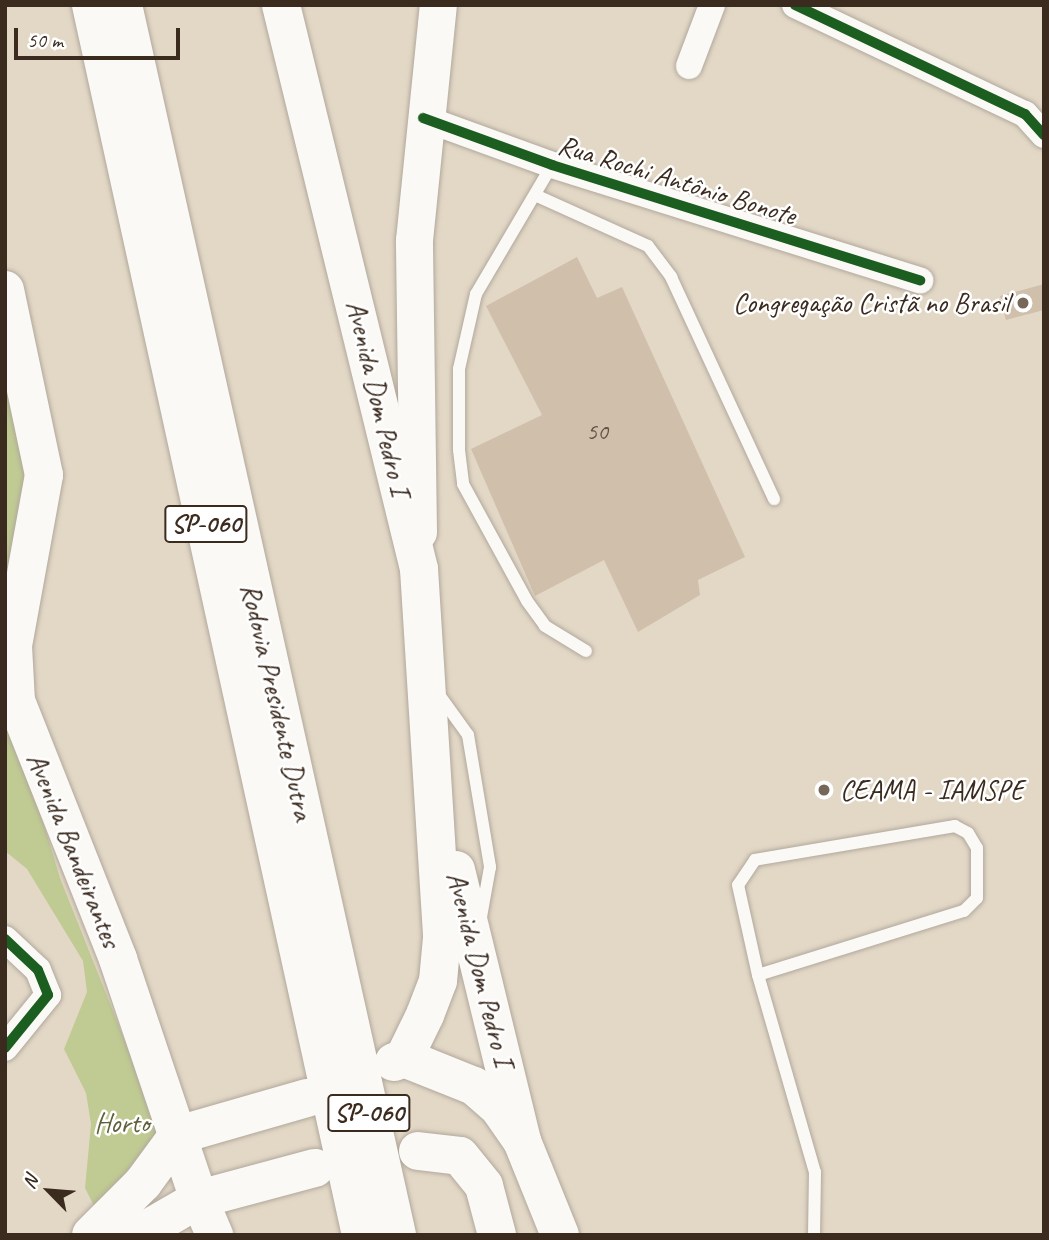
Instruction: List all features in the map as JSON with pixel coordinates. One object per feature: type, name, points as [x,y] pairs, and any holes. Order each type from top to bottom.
[{"type":"main road","name":"Rodovia Presidente Dutra","points":[[91,5],[360,1235]]},
{"type":"main road","name":"Rodovia Presidente Dutra","points":[[123,5],[397,1235]]},
{"type":"main road","name":"Avenida Dom Pedro I","points":[[281,5],[419,569],[438,797],[438,981],[399,1060],[474,1086],[522,1140]]},
{"type":"main road","points":[[419,569],[414,240],[423,118],[438,5]]},
{"type":"main road","name":"Avenida Bandeirantes","points":[[5,289],[44,475],[13,646],[16,701],[214,1235]]},
{"type":"main road","name":"Avenida Dom Pedro I","points":[[438,797],[522,1140]]},
{"type":"main road","points":[[91,1235],[143,1183],[178,1135],[307,1098]]},
{"type":"main road","points":[[522,1140],[560,1235]]},
{"type":"main road","points":[[418,1151],[460,1156],[484,1186],[497,1235]]},
{"type":"main road","points":[[137,1235],[199,1199],[315,1168]]},
{"type":"street","points":[[689,66],[712,5]]},
{"type":"street","points":[[795,5],[1025,114],[1044,135]]},
{"type":"street","name":"Rua Rochi Antônio Bonote","points":[[423,118],[552,165],[920,280]]},
{"type":"street","points":[[5,939],[38,970],[48,995],[5,1048]]},
{"type":"lane","points":[[552,165],[476,294],[459,369],[463,484],[527,601],[545,626],[586,651]]},
{"type":"lane","points":[[536,195],[648,246],[671,277],[774,499]]},
{"type":"lane","points":[[430,682],[468,735],[480,800],[489,867],[475,948]]},
{"type":"lane","points":[[758,975],[964,911],[977,898],[977,848],[968,833],[955,825],[755,860],[738,885],[758,975],[815,1172],[814,1235]]},
{"type":"green space","points":[[5,348],[35,472],[5,655]]},
{"type":"green space","name":"Horto","points":[[5,661],[10,710],[60,878],[160,1129],[96,1210],[85,1188],[91,1124],[86,1093],[64,1049],[87,992],[83,961],[27,869],[5,851]]},
{"type":"building","points":[[577,257],[597,298],[622,287],[745,557],[698,580],[700,595],[638,632],[604,560],[535,596],[471,449],[542,415],[486,306]]},
{"type":"building","name":"Congregação Cristã no Brasil","points":[[1044,284],[1044,310],[1006,320],[1000,296]]},
{"type":"cycle path","points":[[795,5],[1025,114],[1044,135]]},
{"type":"cycle path","points":[[423,118],[552,165],[920,280]]},
{"type":"cycle path","points":[[5,939],[38,970],[48,995],[5,1048]]},
{"type":"place","name":"Congregação Cristã no Brasil","points":[[1023,303]]},
{"type":"place","name":"CEAMA - IAMSPE","points":[[824,790]]}]
